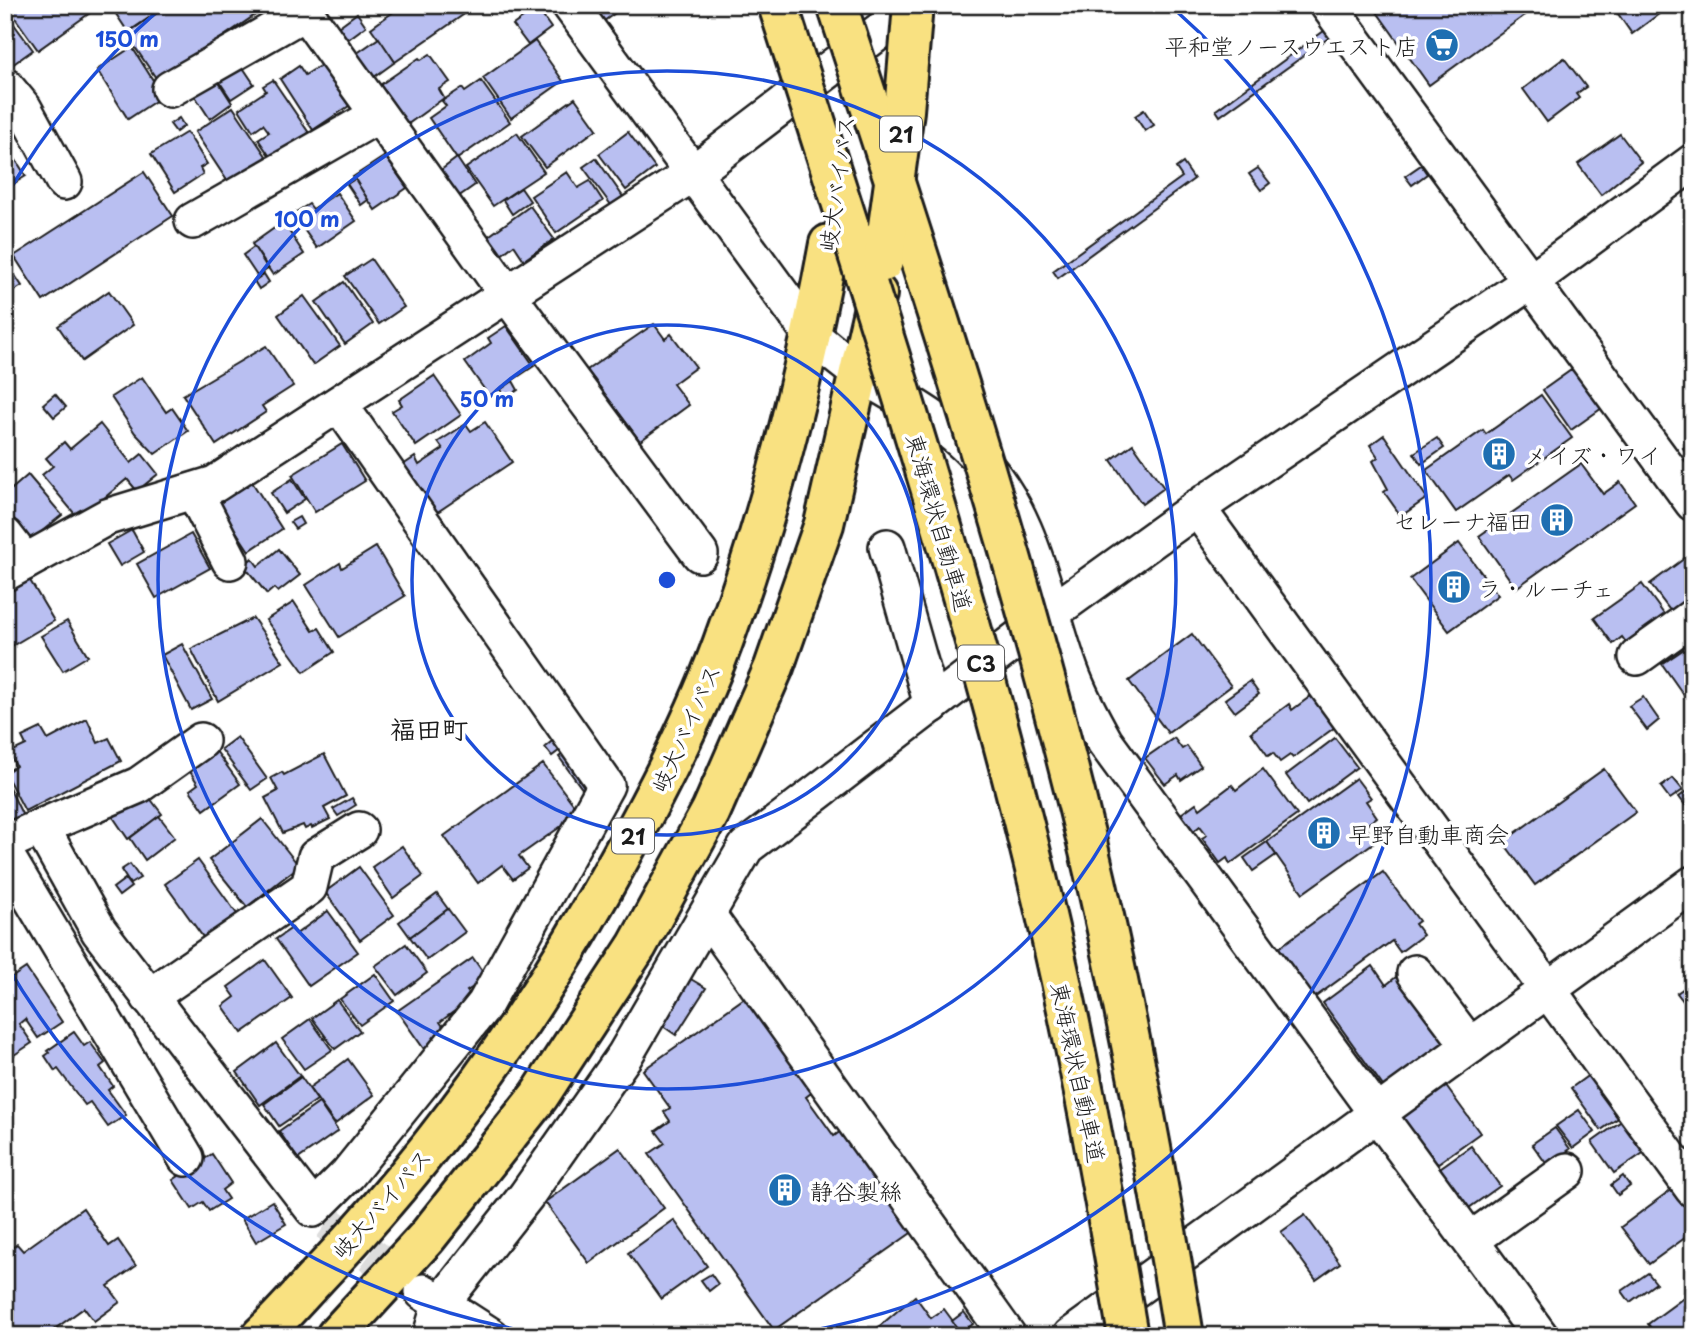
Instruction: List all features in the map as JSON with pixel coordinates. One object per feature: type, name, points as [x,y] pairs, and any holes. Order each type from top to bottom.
[{"type":"highway","name":"東海環状自動車道","points":[[778,5],[898,379],[964,603],[1034,861],[1092,1124],[1128,1336]]},
{"type":"highway","name":"C3","points":[[837,5],[918,251],[1010,549],[1085,834],[1146,1112],[1184,1336]]},
{"type":"highway","name":"岐大バイパス","points":[[261,1336],[391,1198],[492,1067],[591,913],[659,788],[722,646],[773,491],[812,336],[828,244],[847,98],[852,5]]},
{"type":"highway","name":"21","points":[[336,1336],[427,1237],[540,1096],[637,946],[699,833],[774,667],[824,524],[861,374],[883,262],[904,111],[913,5]]},
{"type":"street","points":[[570,5],[812,336],[861,374],[917,405],[951,430],[977,456],[1003,490],[1023,526],[1054,611],[1070,669],[1105,742],[1379,1112],[1540,1336]]},
{"type":"street","points":[[12,557],[107,517],[215,484],[692,174],[913,5]]},
{"type":"street","points":[[1328,5],[1693,503]]},
{"type":"street","points":[[170,89],[302,9],[507,294],[700,554]]},
{"type":"street","points":[[5,86],[23,109],[64,182]]},
{"type":"street","points":[[193,221],[378,115]]},
{"type":"street","points":[[488,1335],[431,1311],[526,1196],[625,1055],[746,847],[1054,611],[1197,508],[1531,281],[1693,162]]},
{"type":"street","points":[[41,827],[99,931],[320,1216],[348,1174],[485,1004],[606,785],[339,404]]},
{"type":"street","points":[[194,491],[230,561]]},
{"type":"street","points":[[1197,508],[1693,1189]]},
{"type":"street","points":[[887,547],[932,705]]},
{"type":"street","points":[[1637,657],[1693,617]]},
{"type":"street","points":[[186,1158],[6,845],[139,785],[201,741]]},
{"type":"street","points":[[149,997],[309,887],[316,857],[359,831]]},
{"type":"street","points":[[1071,1336],[1693,884]]},
{"type":"street","points":[[708,916],[1009,1336]]},
{"type":"street","points":[[1415,973],[1470,1046]]},
{"type":"street","points":[[1471,1240],[1566,1171]]},
{"type":"building","points":[[6,5],[101,5],[38,50]]},
{"type":"building","points":[[110,5],[155,5],[159,11],[128,32]]},
{"type":"building","points":[[169,5],[270,5],[158,81],[126,34]]},
{"type":"building","points":[[403,5],[456,5],[463,15],[395,62],[371,28]]},
{"type":"building","points":[[592,5],[626,5],[604,21]]},
{"type":"building","name":"平和堂ノースウエスト店","points":[[1372,5],[1539,5],[1429,85]]},
{"type":"building","points":[[1612,5],[1671,5],[1632,34]]},
{"type":"building","points":[[537,8],[551,28],[528,45],[513,25]]},
{"type":"building","points":[[5,12],[33,50],[5,70]]},
{"type":"building","points":[[357,13],[366,26],[343,43],[334,30]]},
{"type":"building","points":[[1328,28],[1334,34],[1220,116],[1216,110]]},
{"type":"building","points":[[379,38],[395,62],[370,80],[353,56]]},
{"type":"building","points":[[535,41],[563,81],[511,118],[483,78]]},
{"type":"building","points":[[132,47],[163,96],[128,119],[97,70]]},
{"type":"building","points":[[430,54],[450,82],[439,89],[444,98],[408,124],[380,85],[419,58],[421,60]]},
{"type":"building","points":[[1564,58],[1586,87],[1576,94],[1579,98],[1547,122],[1523,89]]},
{"type":"building","points":[[321,65],[349,106],[313,130],[280,79],[299,66],[305,75]]},
{"type":"building","points":[[242,66],[254,84],[231,99],[219,81]]},
{"type":"building","points":[[273,80],[309,133],[271,158],[258,139],[269,132],[263,124],[253,131],[239,109],[266,91],[263,86]]},
{"type":"building","points":[[218,81],[232,103],[210,119],[195,96]]},
{"type":"building","points":[[481,81],[510,122],[457,159],[429,118],[446,106],[442,101],[462,88],[465,92]]},
{"type":"building","points":[[575,98],[597,129],[545,167],[522,136]]},
{"type":"building","points":[[233,107],[268,159],[230,185],[195,132]]},
{"type":"building","points":[[1144,110],[1154,125],[1145,131],[1135,116]]},
{"type":"building","points":[[9,118],[16,128],[5,134],[5,120]]},
{"type":"building","points":[[179,118],[184,126],[176,132],[170,124]]},
{"type":"building","points":[[187,132],[207,164],[200,168],[203,174],[175,192],[151,154]]},
{"type":"building","points":[[628,132],[655,168],[626,190],[599,154]]},
{"type":"building","points":[[517,133],[544,172],[493,206],[466,168]]},
{"type":"building","points":[[1620,134],[1641,162],[1601,195],[1578,164]]},
{"type":"building","points":[[5,143],[26,176],[5,189]]},
{"type":"building","points":[[385,156],[407,188],[375,210],[353,177]]},
{"type":"building","points":[[457,158],[475,185],[455,199],[437,173]]},
{"type":"building","points":[[596,158],[626,201],[614,209],[583,167]]},
{"type":"building","points":[[1183,163],[1194,179],[1058,278],[1053,271],[1182,177],[1176,168]]},
{"type":"building","points":[[1421,165],[1427,174],[1412,185],[1405,176]]},
{"type":"building","points":[[1258,168],[1270,183],[1261,190],[1249,174]]},
{"type":"building","points":[[144,172],[173,216],[43,301],[14,256]]},
{"type":"building","points":[[567,172],[578,188],[590,181],[603,201],[556,233],[531,196]]},
{"type":"building","points":[[355,179],[368,200],[361,205],[347,184]]},
{"type":"building","points":[[521,188],[530,201],[512,214],[503,200]]},
{"type":"building","points":[[337,193],[356,221],[317,248],[293,214],[309,204],[313,209]]},
{"type":"building","points":[[530,206],[554,239],[524,260],[514,245],[500,256],[486,238]]},
{"type":"building","points":[[283,222],[304,254],[273,275],[252,244]]},
{"type":"building","points":[[254,247],[268,269],[257,276],[243,255]]},
{"type":"building","points":[[371,259],[404,307],[379,324],[345,276]]},
{"type":"building","points":[[8,265],[22,286],[12,292],[5,282],[5,266]]},
{"type":"building","points":[[264,274],[269,282],[259,289],[254,281]]},
{"type":"building","points":[[344,282],[373,324],[345,344],[316,302]]},
{"type":"building","points":[[109,291],[133,325],[82,361],[58,326]]},
{"type":"building","points":[[304,296],[340,346],[313,365],[278,315]]},
{"type":"building","points":[[654,324],[665,339],[671,334],[696,367],[673,384],[689,405],[640,441],[587,370]]},
{"type":"building","points":[[506,326],[534,366],[489,396],[465,362],[491,343],[488,338]]},
{"type":"building","points":[[266,346],[293,386],[262,406],[266,412],[216,445],[183,395]]},
{"type":"building","points":[[1574,368],[1602,408],[1571,430],[1543,390]]},
{"type":"building","points":[[434,376],[461,415],[416,446],[392,411],[402,405],[399,400]]},
{"type":"building","points":[[142,377],[166,412],[172,408],[188,431],[155,454],[135,433],[111,397]]},
{"type":"building","points":[[513,381],[518,390],[506,398],[500,390]]},
{"type":"building","points":[[55,394],[66,407],[54,417],[43,404]]},
{"type":"building","name":"メイズ・ワイ","points":[[1541,395],[1572,438],[1513,480],[1509,475],[1456,512],[1426,470],[1483,430],[1486,434]]},
{"type":"building","points":[[485,422],[512,462],[430,517],[397,469],[415,457],[419,465],[443,449],[438,442],[466,424],[471,431]]},
{"type":"building","points":[[100,424],[131,463],[142,454],[158,474],[137,491],[127,479],[79,519],[42,475],[53,466],[46,458],[64,442],[70,449]]},
{"type":"building","points":[[1384,435],[1427,498],[1401,516],[1384,492],[1388,489],[1373,461],[1378,457],[1370,445]]},
{"type":"building","points":[[1437,438],[1444,448],[1421,464],[1414,453]]},
{"type":"building","points":[[1693,442],[1693,472],[1686,461],[1690,458],[1683,448]]},
{"type":"building","points":[[342,444],[365,481],[315,512],[292,475]]},
{"type":"building","points":[[1133,444],[1164,488],[1142,504],[1111,460]]},
{"type":"building","name":"セレーナ福田","points":[[1581,464],[1603,494],[1620,482],[1635,503],[1516,588],[1479,536]]},
{"type":"building","points":[[28,475],[62,515],[30,541],[5,512],[5,495]]},
{"type":"building","points":[[292,479],[305,499],[284,513],[271,493]]},
{"type":"building","points":[[252,482],[282,529],[249,551],[218,504]]},
{"type":"building","points":[[299,517],[303,524],[295,529],[290,522]]},
{"type":"building","points":[[132,530],[144,552],[120,566],[107,544]]},
{"type":"building","points":[[191,534],[210,568],[156,598],[137,564]]},
{"type":"building","name":"ラ・ルーチェ","points":[[1459,543],[1498,595],[1449,631],[1410,579]]},
{"type":"building","points":[[376,547],[405,596],[339,637],[306,585],[340,563],[342,568]]},
{"type":"building","points":[[279,549],[300,575],[278,592],[274,588],[267,594],[244,566],[252,558],[258,566]]},
{"type":"building","points":[[1693,552],[1693,604],[1675,617],[1650,584]]},
{"type":"building","points":[[25,572],[54,621],[5,650],[5,583]]},
{"type":"building","points":[[1642,584],[1669,621],[1631,649],[1622,637],[1613,644],[1594,618]]},
{"type":"building","points":[[294,602],[313,631],[319,628],[334,652],[304,672],[266,620]]},
{"type":"building","points":[[253,618],[283,662],[218,701],[191,649]]},
{"type":"building","points":[[67,621],[88,656],[63,671],[41,636]]},
{"type":"building","points":[[1192,634],[1231,686],[1168,733],[1129,681]]},
{"type":"building","points":[[1693,643],[1693,702],[1690,704],[1662,664]]},
{"type":"building","points":[[182,644],[212,699],[191,710],[162,655]]},
{"type":"building","points":[[1250,681],[1259,694],[1235,712],[1225,699]]},
{"type":"building","points":[[1319,690],[1342,722],[1293,758],[1290,755],[1280,762],[1273,753],[1268,756],[1251,732],[1289,704],[1292,710]]},
{"type":"building","points":[[1643,697],[1659,720],[1647,730],[1629,706]]},
{"type":"building","points":[[87,719],[98,743],[109,738],[121,761],[25,811],[5,773],[16,766],[9,753],[26,745],[22,737],[41,728],[48,740]]},
{"type":"building","points":[[237,737],[267,779],[251,790],[221,749]]},
{"type":"building","points":[[557,737],[564,747],[552,756],[545,747]]},
{"type":"building","points":[[1174,738],[1182,749],[1187,746],[1201,766],[1181,780],[1178,775],[1165,784],[1145,758]]},
{"type":"building","points":[[1335,738],[1357,767],[1307,804],[1286,775]]},
{"type":"building","points":[[568,750],[595,787],[586,794],[559,757]]},
{"type":"building","points":[[216,751],[240,784],[204,810],[190,790],[198,784],[189,770]]},
{"type":"building","points":[[324,754],[346,796],[324,808],[330,819],[312,828],[311,826],[305,829],[303,825],[283,833],[265,798],[278,791],[271,778],[282,772],[284,775]]},
{"type":"building","points":[[543,764],[580,813],[519,856],[528,868],[513,879],[502,865],[478,883],[444,836]]},
{"type":"building","points":[[1263,769],[1297,815],[1230,864],[1227,858],[1220,863],[1202,838],[1207,835],[1200,826],[1194,831],[1181,814],[1196,803],[1200,809],[1232,785],[1236,790]]},
{"type":"building","points":[[1604,769],[1636,812],[1535,885],[1503,842]]},
{"type":"building","name":"早野自動車商会","points":[[1356,778],[1371,798],[1366,801],[1377,817],[1365,826],[1376,841],[1303,893],[1267,842]]},
{"type":"building","points":[[1673,778],[1683,790],[1670,799],[1661,787]]},
{"type":"building","points":[[5,779],[23,816],[8,823],[5,817]]},
{"type":"building","points":[[1693,787],[1693,808],[1689,810],[1679,797]]},
{"type":"building","points":[[146,793],[162,814],[128,839],[113,817]]},
{"type":"building","points":[[352,798],[356,805],[338,816],[333,809]]},
{"type":"building","points":[[159,816],[175,837],[145,860],[130,838]]},
{"type":"building","points":[[262,819],[299,866],[247,907],[209,860]]},
{"type":"building","points":[[1267,842],[1276,855],[1253,871],[1244,858]]},
{"type":"building","points":[[402,846],[423,876],[393,898],[372,867]]},
{"type":"building","points":[[198,860],[237,914],[228,921],[232,927],[208,944],[165,884]]},
{"type":"building","points":[[130,864],[140,878],[130,884],[121,870]]},
{"type":"building","points":[[359,867],[394,915],[360,940],[325,892]]},
{"type":"building","points":[[1383,872],[1419,921],[1415,924],[1423,935],[1400,952],[1392,941],[1314,998],[1277,949]]},
{"type":"building","points":[[125,879],[131,887],[119,896],[113,888]]},
{"type":"building","points":[[437,894],[448,909],[410,937],[399,922]]},
{"type":"building","points":[[448,909],[465,932],[427,960],[410,937]]},
{"type":"building","points":[[328,911],[358,952],[309,986],[276,939],[292,928],[296,934]]},
{"type":"building","points":[[406,944],[427,973],[397,995],[375,966]]},
{"type":"building","points":[[473,958],[487,978],[467,991],[472,998],[440,1022],[447,1032],[424,1049],[397,1011]]},
{"type":"building","points":[[265,960],[292,998],[242,1033],[223,1006],[235,997],[228,987]]},
{"type":"building","points":[[1373,966],[1386,985],[1396,977],[1454,1055],[1393,1100],[1323,1003]]},
{"type":"building","points":[[26,968],[62,1022],[38,1038],[25,1019],[19,1024],[32,1043],[5,1061],[5,982]]},
{"type":"building","points":[[375,974],[394,1001],[360,1025],[340,999]]},
{"type":"building","points":[[689,978],[706,988],[676,1035],[660,1024]]},
{"type":"building","points":[[1693,982],[1693,1014],[1677,993]]},
{"type":"building","name":"静谷製絲","points":[[753,992],[820,1086],[806,1097],[834,1136],[849,1125],[921,1226],[774,1330],[649,1154],[665,1143],[656,1131],[670,1121],[664,1112],[670,1108],[643,1070]]},
{"type":"building","points":[[337,1000],[360,1031],[335,1049],[312,1018]]},
{"type":"building","points":[[310,1019],[332,1050],[304,1069],[282,1039]]},
{"type":"building","points":[[74,1032],[84,1046],[90,1042],[105,1063],[100,1067],[113,1086],[108,1090],[126,1115],[108,1127],[90,1102],[85,1105],[45,1056],[49,1053],[47,1051]]},
{"type":"building","points":[[276,1043],[300,1076],[260,1105],[237,1072]]},
{"type":"building","points":[[348,1059],[374,1095],[335,1124],[309,1088]]},
{"type":"building","points":[[1593,1072],[1624,1114],[1601,1130],[1571,1088]]},
{"type":"building","points":[[301,1077],[317,1100],[279,1126],[264,1104]]},
{"type":"building","points":[[1445,1085],[1480,1133],[1434,1166],[1402,1117]]},
{"type":"building","points":[[319,1103],[338,1131],[298,1159],[279,1131]]},
{"type":"building","points":[[1579,1110],[1595,1132],[1573,1148],[1556,1126]]},
{"type":"building","points":[[1627,1117],[1649,1149],[1614,1173],[1592,1142]]},
{"type":"building","points":[[1555,1128],[1570,1149],[1548,1166],[1532,1144]]},
{"type":"building","points":[[1471,1146],[1500,1186],[1466,1210],[1437,1170]]},
{"type":"building","points":[[620,1148],[664,1208],[589,1263],[545,1202]]},
{"type":"building","points":[[212,1154],[231,1183],[222,1190],[228,1199],[209,1211],[203,1202],[192,1209],[173,1180]]},
{"type":"building","points":[[1623,1176],[1630,1186],[1618,1195],[1611,1185]]},
{"type":"building","points":[[1676,1186],[1693,1209],[1693,1232],[1649,1264],[1621,1227]]},
{"type":"building","points":[[272,1201],[286,1224],[256,1242],[242,1219]]},
{"type":"building","points":[[83,1208],[109,1246],[118,1240],[136,1266],[108,1286],[120,1302],[94,1321],[84,1308],[45,1336],[5,1336],[5,1253],[17,1244],[23,1251]]},
{"type":"building","points":[[1305,1215],[1340,1263],[1316,1280],[1281,1232]]},
{"type":"building","points":[[674,1220],[707,1266],[661,1299],[628,1253]]},
{"type":"building","points":[[1648,1273],[1656,1283],[1630,1302],[1622,1291]]},
{"type":"building","points":[[711,1274],[718,1284],[709,1291],[701,1280]]},
{"type":"building","points":[[1693,1291],[1693,1336],[1657,1336],[1648,1324]]},
{"type":"building","points":[[915,1296],[931,1318],[944,1309],[961,1332],[956,1336],[868,1336]]},
{"type":"building","points":[[964,1312],[973,1324],[961,1333],[952,1321]]},
{"type":"tunnel","points":[[327,1223],[418,1289]]},
{"type":"place","name":"平和堂ノースウエスト店","points":[[1442,45]]},
{"type":"place","name":"メイズ・ワイ","points":[[1499,454]]},
{"type":"place","name":"セレーナ福田","points":[[1557,520]]},
{"type":"place","name":"ラ・ルーチェ","points":[[1454,587]]},
{"type":"place","name":"早野自動車商会","points":[[1324,833]]},
{"type":"place","name":"静谷製絲","points":[[785,1190]]},
{"type":"district","name":"福田町","points":[[429,728]]}]
